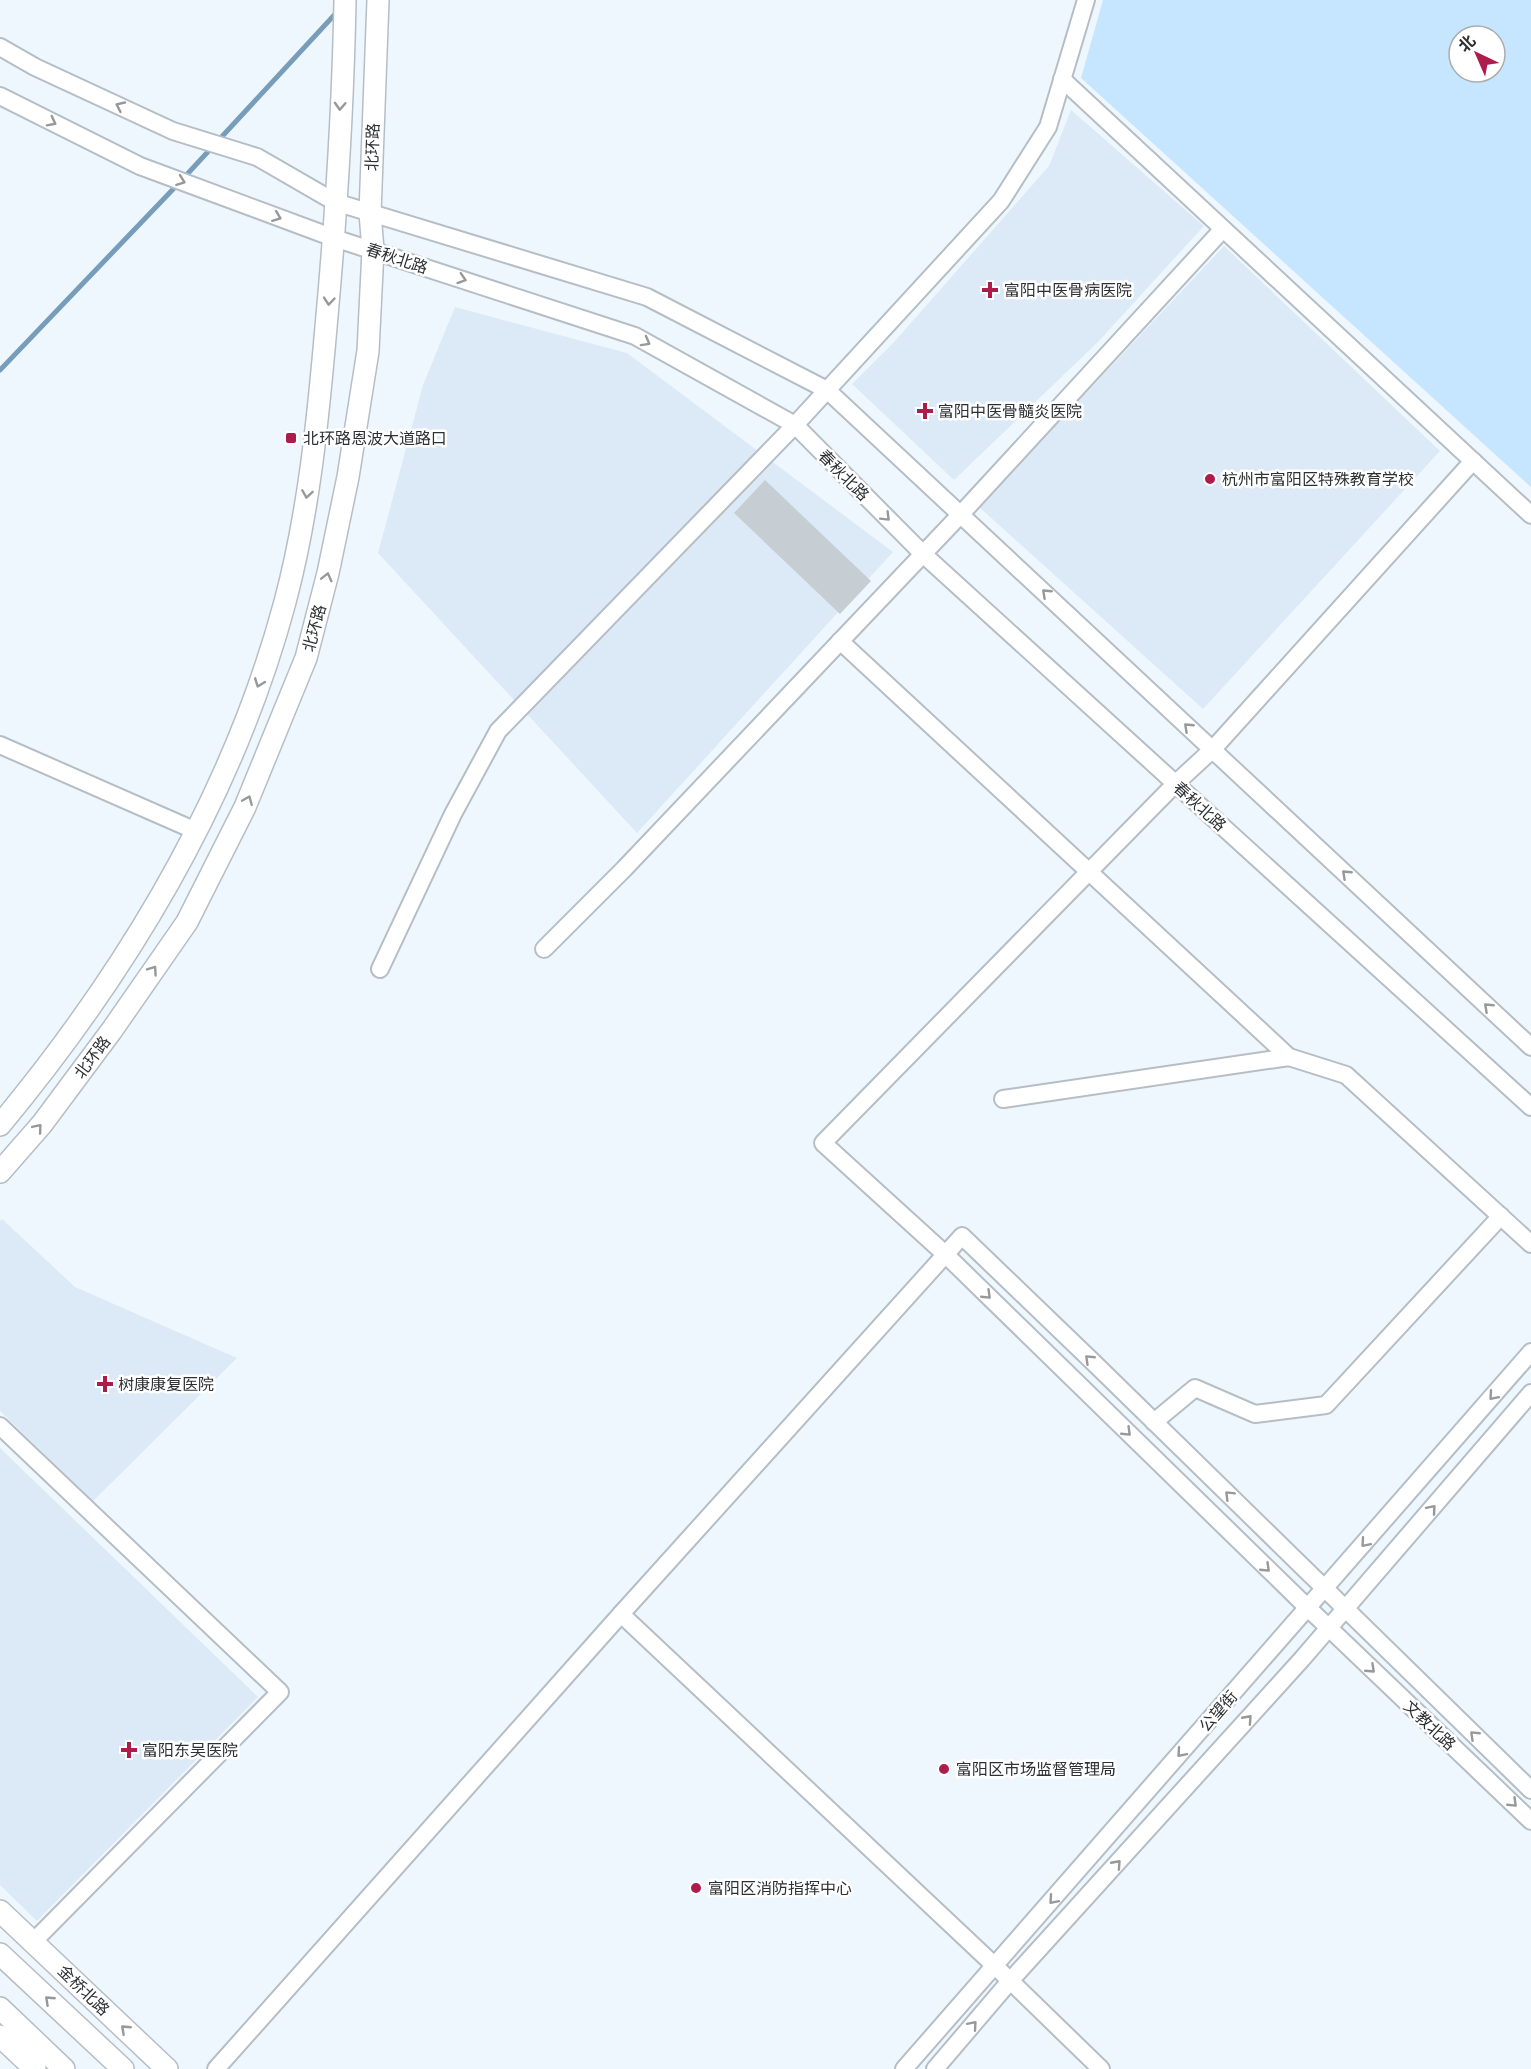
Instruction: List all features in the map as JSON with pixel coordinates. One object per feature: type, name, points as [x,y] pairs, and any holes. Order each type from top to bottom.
[{"type":"main road","name":"北环路","points":[[0,1125],[39,1077],[97,997],[150,917],[196,831],[234,748],[264,669],[290,582],[299,542],[317,431],[334,238],[345,0]]},
{"type":"main road","name":"北环路","points":[[0,1172],[42,1124],[112,1030],[187,922],[245,807],[306,658],[328,573],[348,477],[368,351],[373,250],[370,213],[378,7]]},
{"type":"main road","name":"金桥北路","points":[[0,1911],[167,2069]]},
{"type":"main road","name":"金桥北路","points":[[0,1953],[123,2069]]},
{"type":"main road","points":[[76,2025],[98,2003]]},
{"type":"main road","points":[[0,2008],[64,2069]]},
{"type":"main road","points":[[0,2036],[35,2069]]},
{"type":"street","points":[[380,969],[453,814],[498,730],[795,425],[1000,201],[1048,127],[1086,0]]},
{"type":"street","points":[[0,46],[35,67],[173,131],[257,157],[335,202],[647,297],[827,390],[1531,1047]]},
{"type":"street","points":[[1062,80],[1531,515]]},
{"type":"street","name":"春秋北路","points":[[0,96],[140,166],[334,238],[635,336],[795,425],[922,554],[1531,1107]]},
{"type":"street","points":[[544,949],[624,869],[961,514],[1223,229]]},
{"type":"street","points":[[1089,872],[1175,784],[1213,750],[1473,461]]},
{"type":"street","points":[[840,641],[1290,1057],[1346,1075],[1531,1244]]},
{"type":"street","points":[[0,745],[196,831]]},
{"type":"street","name":"文教北路","points":[[1089,872],[823,1143],[945,1254],[1329,1629],[1531,1821]]},
{"type":"street","points":[[1003,1099],[1290,1057]]},
{"type":"street","points":[[1154,1422],[1195,1388],[1256,1414],[1326,1405],[1501,1216]]},
{"type":"street","name":"文教北路","points":[[945,1254],[962,1236],[1325,1589],[1528,1782]]},
{"type":"street","points":[[216,2069],[945,1254]]},
{"type":"street","name":"公望街","points":[[904,2069],[1531,1352]]},
{"type":"street","name":"公望街","points":[[935,2069],[1010,1981],[1329,1629],[1531,1393]]},
{"type":"street","points":[[0,1426],[280,1692],[33,1942]]},
{"type":"street","points":[[621,1614],[995,1966],[1101,2069]]},
{"type":"shaded area","points":[[1103,0],[1531,0],[1531,487],[1081,78]]},
{"type":"shaded area","points":[[1071,110],[1204,226],[1097,343],[954,480],[852,384],[895,341],[1049,166]]},
{"type":"shaded area","name":"杭州市富阳区特殊教育学校","points":[[1224,246],[1440,451],[1203,709],[979,507]]},
{"type":"shaded area","points":[[455,307],[627,353],[893,552],[637,833],[378,553],[423,385]]},
{"type":"shaded area","name":"树康康复医院","points":[[2,1219],[75,1287],[237,1358],[93,1501],[0,1411],[0,1221]]},
{"type":"shaded area","points":[[0,1448],[258,1697],[37,1921],[0,1885]]},
{"type":"building","points":[[765,480],[871,581],[840,614],[734,513]]},
{"type":"waterway","points":[[0,370],[179,183],[338,11]]},
{"type":"place","name":"富阳中医骨病医院","points":[[990,290]]},
{"type":"place","name":"富阳中医骨髓炎医院","points":[[925,411]]},
{"type":"place","name":"北环路恩波大道路口","points":[[291,438]]},
{"type":"place","name":"杭州市富阳区特殊教育学校","points":[[1210,479]]},
{"type":"place","name":"树康康复医院","points":[[105,1384]]},
{"type":"place","name":"富阳东吴医院","points":[[129,1750]]},
{"type":"place","name":"富阳区市场监督管理局","points":[[944,1769]]},
{"type":"place","name":"富阳区消防指挥中心","points":[[696,1888]]}]
